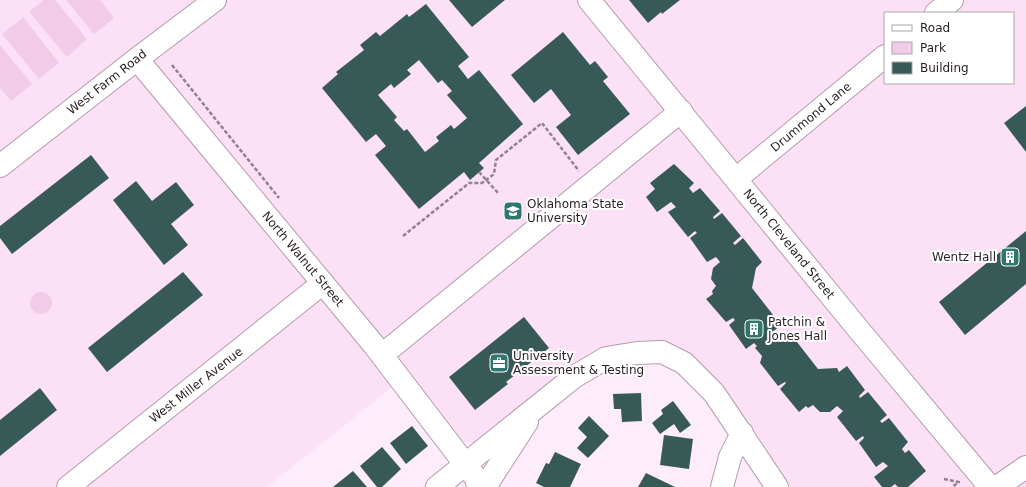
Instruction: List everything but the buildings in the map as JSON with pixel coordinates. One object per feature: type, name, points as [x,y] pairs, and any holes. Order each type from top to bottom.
[{"type":"street","name":"West Farm Road","points":[[0,166],[215,0]]},
{"type":"street","name":"North Cleveland Street","points":[[589,0],[859,330],[990,487]]},
{"type":"street","points":[[937,12],[952,0]]},
{"type":"street","name":"Drummond Lane","points":[[736,179],[884,57]]},
{"type":"street","name":"North Walnut Street","points":[[137,59],[382,355],[476,478],[478,487]]},
{"type":"street","points":[[382,355],[681,111]]},
{"type":"street","name":"West Miller Avenue","points":[[68,487],[323,283]]},
{"type":"street","points":[[437,487],[574,377],[606,358],[637,353],[662,352],[684,363],[714,393],[777,487]]},
{"type":"street","points":[[485,487],[537,406]]},
{"type":"street","points":[[722,487],[730,457],[742,433]]},
{"type":"street","points":[[997,487],[1026,467]]},
{"type":"path","points":[[403,236],[469,183],[482,183],[494,174],[496,160],[542,123],[590,185]]},
{"type":"path","points":[[479,172],[487,179],[499,194]]},
{"type":"path","points":[[944,479],[959,482],[952,487]]},
{"type":"shaded area","name":"Oklahoma State University","points":[[0,0],[1026,0],[1026,487],[784,487],[697,363],[646,340],[592,351],[476,444],[462,441],[409,374],[267,487],[0,487]]},
{"type":"green space","points":[[44,0],[55,0],[87,39],[67,57],[29,12]]},
{"type":"green space","points":[[66,0],[100,0],[114,18],[94,34]]},
{"type":"green space","points":[[23,17],[59,63],[39,79],[2,34]]},
{"type":"green space","points":[[0,45],[32,84],[11,101],[0,88]]},
{"type":"green space","points":[[41,292],[49,295],[52,303],[49,311],[41,314],[33,311],[30,303],[33,295]]},
{"type":"place","name":"Oklahoma State University","points":[[513,211]]},
{"type":"place","name":"Wentz Hall","points":[[1010,257]]},
{"type":"place","name":"Patchin & Jones Hall","points":[[754,329]]},
{"type":"place","name":"University Assessment & Testing","points":[[499,363]]}]
